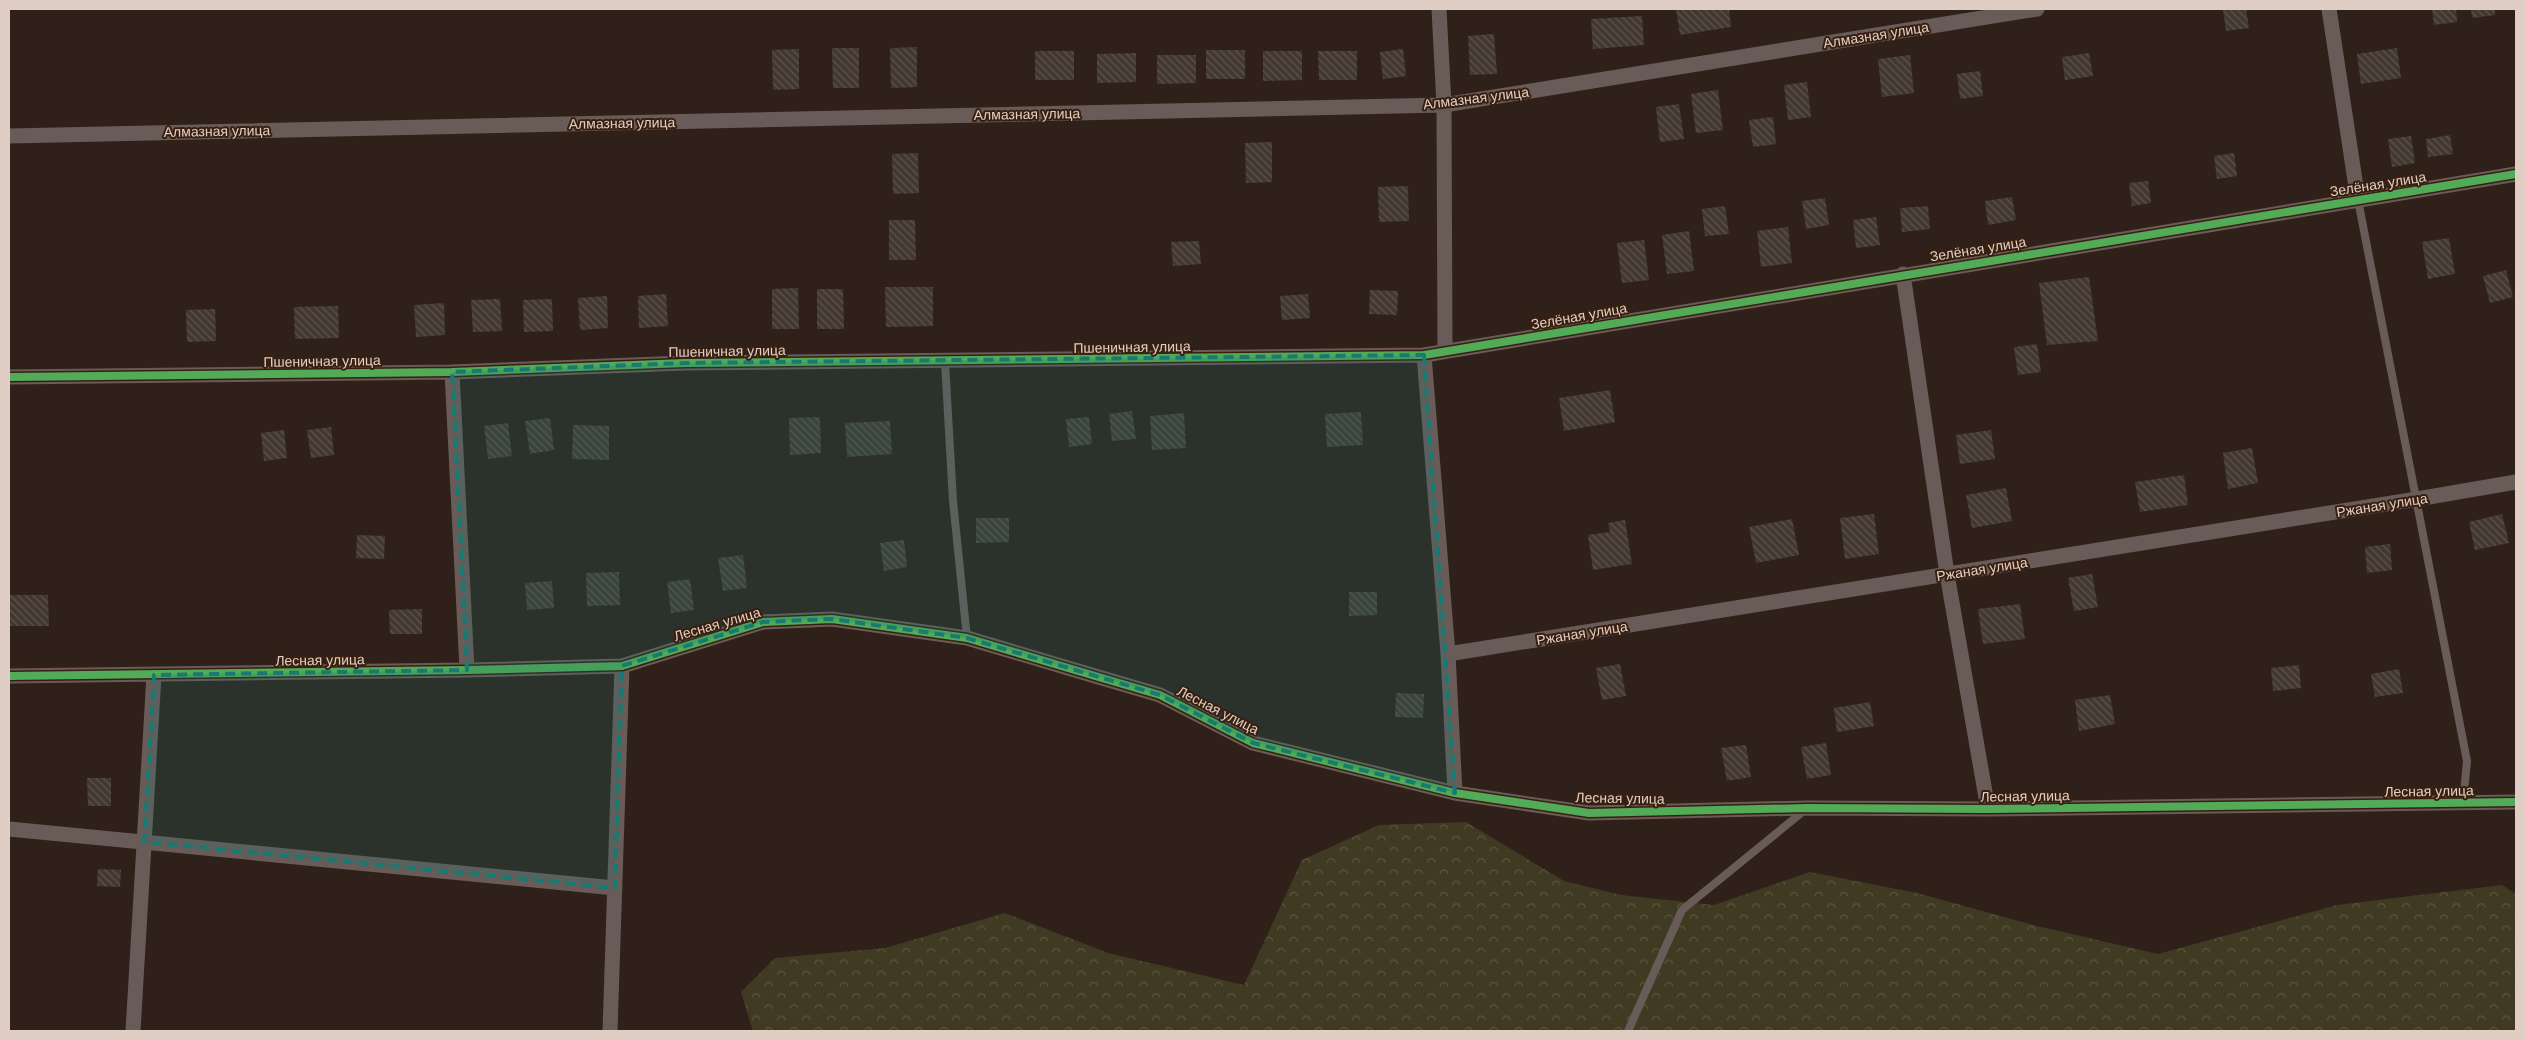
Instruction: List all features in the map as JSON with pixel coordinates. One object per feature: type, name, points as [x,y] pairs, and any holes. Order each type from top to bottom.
[{"type":"street","points":[[1439,9],[1444,105],[1445,351]]},
{"type":"street","name":"Алмазная улица","points":[[9,136],[1444,105],[2037,9]]},
{"type":"street","points":[[2329,9],[2358,200]]},
{"type":"street","name":"Зелёная улица","points":[[1445,351],[2516,174]]},
{"type":"street","points":[[1903,274],[1947,574],[1988,809]]},
{"type":"street","name":"Пшеничная улица","points":[[9,377],[452,372],[685,363],[945,362],[1424,355],[1445,351]]},
{"type":"street","points":[[1424,355],[1448,654],[1455,793]]},
{"type":"street","points":[[452,372],[467,670]]},
{"type":"street","name":"Ржаная улица","points":[[1448,654],[2417,500],[2516,482]]},
{"type":"street","name":"Лесная улица","points":[[9,676],[622,666],[763,622],[832,619],[967,638],[1160,695],[1253,743],[1455,793],[1588,813],[1807,808],[1988,809],[2516,802]]},
{"type":"street","points":[[610,1031],[622,666]]},
{"type":"street","points":[[133,1031],[154,675]]},
{"type":"street","points":[[9,830],[615,888]]},
{"type":"lane","points":[[2358,200],[2467,761],[2463,803]]},
{"type":"lane","points":[[945,362],[953,501],[967,638]]},
{"type":"lane","points":[[1628,1031],[1682,910],[1807,808]]},
{"type":"highlighted area","points":[[1424,355],[1455,793],[1253,743],[1160,695],[967,638],[832,619],[763,622],[622,666],[615,888],[144,842],[154,675],[467,670],[452,372],[685,363]]},
{"type":"green space","points":[[1466,822],[1564,881],[1621,895],[1714,905],[1810,872],[1917,893],[2037,926],[2158,954],[2337,905],[2502,885],[2516,894],[2516,1031],[753,1031],[741,992],[775,958],[885,948],[1005,913],[1108,953],[1244,985],[1302,860],[1379,825]]},
{"type":"building","points":[[1676,9],[1729,9],[1731,27],[1680,35]]},
{"type":"building","points":[[2223,9],[2246,9],[2249,28],[2226,31]]},
{"type":"building","points":[[2432,9],[2456,9],[2457,22],[2434,25]]},
{"type":"building","points":[[2471,9],[2495,9],[2495,15],[2472,18]]},
{"type":"building","points":[[1642,16],[1644,45],[1593,49],[1591,19]]},
{"type":"building","points":[[1494,34],[1497,74],[1470,75],[1468,36]]},
{"type":"building","points":[[917,47],[917,87],[891,88],[890,48]]},
{"type":"building","points":[[832,48],[859,48],[859,88],[833,88]]},
{"type":"building","points":[[2397,48],[2401,78],[2361,84],[2357,54]]},
{"type":"building","points":[[799,49],[799,89],[773,90],[772,50]]},
{"type":"building","points":[[1403,49],[1406,76],[1383,79],[1380,52]]},
{"type":"building","points":[[1206,50],[1245,50],[1245,79],[1206,79]]},
{"type":"building","points":[[1035,51],[1074,51],[1074,80],[1035,80]]},
{"type":"building","points":[[1263,51],[1302,51],[1302,80],[1263,81]]},
{"type":"building","points":[[1318,51],[1357,51],[1357,80],[1319,80]]},
{"type":"building","points":[[1136,53],[1136,82],[1097,83],[1097,54]]},
{"type":"building","points":[[2089,53],[2093,76],[2065,80],[2062,57]]},
{"type":"building","points":[[1157,55],[1196,55],[1196,83],[1157,84]]},
{"type":"building","points":[[1910,55],[1914,93],[1882,97],[1878,59]]},
{"type":"building","points":[[1980,71],[1983,96],[1960,99],[1957,74]]},
{"type":"building","points":[[1807,82],[1811,117],[1788,120],[1784,85]]},
{"type":"building","points":[[1718,90],[1723,130],[1696,133],[1691,94]]},
{"type":"building","points":[[1679,104],[1684,139],[1660,142],[1656,107]]},
{"type":"building","points":[[1773,117],[1776,144],[1753,147],[1749,120]]},
{"type":"building","points":[[2450,135],[2453,154],[2428,157],[2426,139]]},
{"type":"building","points":[[2411,136],[2415,163],[2392,167],[2388,139]]},
{"type":"building","points":[[1272,142],[1272,182],[1246,183],[1245,143]]},
{"type":"building","points":[[918,153],[919,193],[893,194],[892,154]]},
{"type":"building","points":[[2234,153],[2237,176],[2217,179],[2214,156]]},
{"type":"building","points":[[2148,181],[2151,203],[2132,206],[2129,183]]},
{"type":"building","points":[[1408,186],[1409,221],[1379,222],[1378,187]]},
{"type":"building","points":[[2012,197],[2016,220],[1988,225],[1985,201]]},
{"type":"building","points":[[1825,198],[1829,225],[1806,229],[1802,201]]},
{"type":"building","points":[[1725,206],[1729,234],[1705,236],[1702,209]]},
{"type":"building","points":[[1928,206],[1930,229],[1902,232],[1900,208]]},
{"type":"building","points":[[1876,217],[1880,245],[1856,248],[1853,220]]},
{"type":"building","points":[[889,220],[915,220],[916,260],[889,260]]},
{"type":"building","points":[[1788,227],[1792,263],[1761,267],[1757,231]]},
{"type":"building","points":[[1689,231],[1694,271],[1667,274],[1662,235]]},
{"type":"building","points":[[2449,238],[2455,274],[2428,279],[2422,242]]},
{"type":"building","points":[[1644,240],[1649,280],[1622,283],[1617,243]]},
{"type":"building","points":[[1199,241],[1201,264],[1173,266],[1171,242]]},
{"type":"building","points":[[2506,270],[2513,297],[2490,303],[2483,276]]},
{"type":"building","points":[[2089,277],[2098,341],[2047,345],[2039,283]]},
{"type":"building","points":[[885,287],[933,287],[933,326],[886,327]]},
{"type":"building","points":[[798,288],[799,329],[772,329],[772,289]]},
{"type":"building","points":[[817,289],[843,289],[844,329],[817,329]]},
{"type":"building","points":[[1370,290],[1398,291],[1397,315],[1369,314]]},
{"type":"building","points":[[666,294],[668,326],[639,328],[638,296]]},
{"type":"building","points":[[1308,294],[1310,318],[1282,320],[1280,296]]},
{"type":"building","points":[[607,296],[608,328],[580,330],[578,298]]},
{"type":"building","points":[[500,299],[502,331],[473,332],[471,300]]},
{"type":"building","points":[[552,299],[553,331],[524,332],[523,300]]},
{"type":"building","points":[[444,303],[445,335],[416,337],[414,305]]},
{"type":"building","points":[[338,306],[339,338],[295,339],[294,307]]},
{"type":"building","points":[[215,309],[216,341],[187,342],[186,310]]},
{"type":"building","points":[[2037,344],[2041,372],[2018,375],[2014,347]]},
{"type":"building","points":[[1610,390],[1615,422],[1564,431],[1559,398]]},
{"type":"building","points":[[1132,411],[1136,439],[1112,441],[1109,414]]},
{"type":"building","points":[[1361,412],[1363,445],[1327,447],[1325,414]]},
{"type":"building","points":[[1184,413],[1186,448],[1152,450],[1150,416]]},
{"type":"building","points":[[820,417],[821,453],[790,455],[789,418]]},
{"type":"building","points":[[1089,417],[1092,444],[1069,447],[1066,419]]},
{"type":"building","points":[[550,418],[554,450],[530,454],[525,421]]},
{"type":"building","points":[[890,421],[892,454],[847,457],[845,423]]},
{"type":"building","points":[[508,423],[512,456],[488,459],[484,426]]},
{"type":"building","points":[[573,425],[609,426],[609,460],[572,459]]},
{"type":"building","points":[[331,427],[334,455],[311,458],[307,430]]},
{"type":"building","points":[[284,430],[287,458],[264,461],[261,433]]},
{"type":"building","points":[[1991,430],[1995,459],[1960,464],[1956,435]]},
{"type":"building","points":[[2252,448],[2258,483],[2228,489],[2223,453]]},
{"type":"building","points":[[2184,475],[2188,505],[2140,512],[2135,482]]},
{"type":"building","points":[[2006,488],[2012,521],[1972,528],[1966,495]]},
{"type":"building","points":[[1874,514],[1879,554],[1845,559],[1840,518]]},
{"type":"building","points":[[2502,514],[2509,543],[2475,550],[2469,522]]},
{"type":"building","points":[[976,518],[1009,518],[1009,542],[976,543]]},
{"type":"building","points":[[1792,519],[1799,555],[1756,563],[1749,527]]},
{"type":"building","points":[[1625,520],[1632,564],[1593,570],[1588,535],[1610,532],[1608,523]]},
{"type":"building","points":[[357,535],[385,536],[384,559],[356,558]]},
{"type":"building","points":[[904,540],[907,567],[884,571],[880,543]]},
{"type":"building","points":[[2390,544],[2392,570],[2367,573],[2365,547]]},
{"type":"building","points":[[743,555],[747,588],[723,591],[718,558]]},
{"type":"building","points":[[619,572],[620,605],[587,606],[586,573]]},
{"type":"building","points":[[2092,574],[2098,607],[2074,611],[2068,578]]},
{"type":"building","points":[[690,579],[694,610],[671,613],[667,582]]},
{"type":"building","points":[[552,581],[554,608],[527,610],[525,583]]},
{"type":"building","points":[[1349,592],[1377,592],[1377,615],[1349,616]]},
{"type":"building","points":[[9,595],[48,595],[49,626],[9,626]]},
{"type":"building","points":[[2020,604],[2025,639],[1983,644],[1978,609]]},
{"type":"building","points":[[422,609],[422,634],[390,634],[389,610]]},
{"type":"building","points":[[1620,664],[1626,696],[1602,700],[1596,668]]},
{"type":"building","points":[[2299,665],[2301,688],[2273,691],[2271,668]]},
{"type":"building","points":[[2399,669],[2403,693],[2375,697],[2371,674]]},
{"type":"building","points":[[1396,693],[1424,694],[1423,718],[1395,717]]},
{"type":"building","points":[[2110,695],[2115,724],[2079,731],[2075,700]]},
{"type":"building","points":[[1870,702],[1874,726],[1837,732],[1834,708]]},
{"type":"building","points":[[1826,743],[1831,775],[1807,779],[1801,747]]},
{"type":"building","points":[[1746,745],[1751,777],[1727,781],[1721,748]]},
{"type":"building","points":[[87,778],[111,778],[111,806],[88,806]]},
{"type":"building","points":[[98,869],[121,870],[120,887],[97,886]]},
{"type":"cycle path","points":[[9,377],[452,372],[685,363],[1424,355],[2516,174]]},
{"type":"cycle path","points":[[9,676],[622,666],[763,622],[832,619],[967,638],[1160,695],[1253,743],[1455,793],[1589,813],[1807,808],[1988,809],[2516,802]]}]
